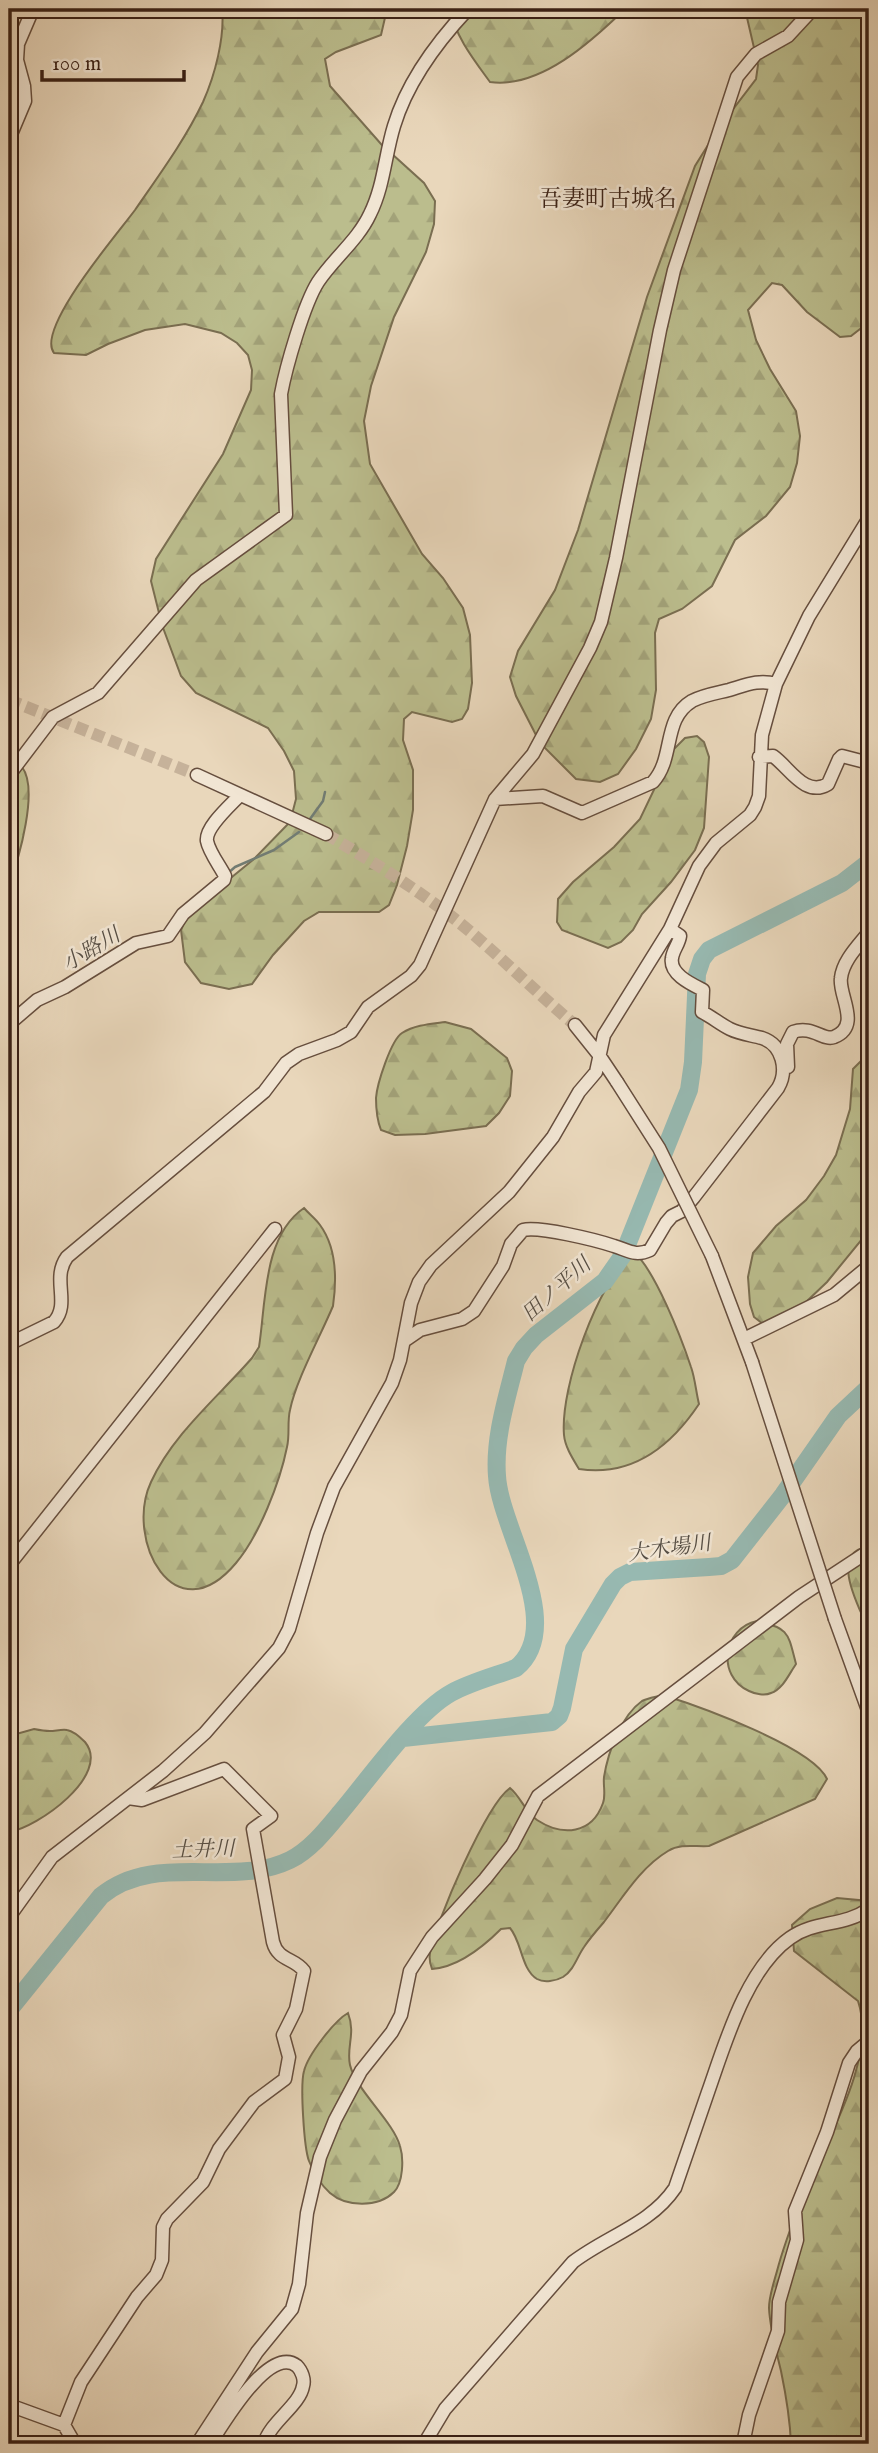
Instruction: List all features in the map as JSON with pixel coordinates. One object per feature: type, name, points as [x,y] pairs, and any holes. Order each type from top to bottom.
[{"type":"street","points":[[9,139],[24,101],[24,86],[17,60],[18,44],[33,9]]},
{"type":"street","points":[[9,775],[52,717],[98,693],[196,580],[286,516],[281,394],[311,298],[317,283],[369,216],[378,195],[401,105],[432,53],[467,9]]},
{"type":"street","points":[[9,1344],[54,1322],[60,1316],[62,1306],[58,1275],[67,1257],[264,1092],[286,1063],[299,1054],[351,1032],[368,1007],[411,976],[420,965],[495,799],[533,754],[590,648],[601,622],[674,270],[737,77],[756,54],[788,36],[813,9]]},
{"type":"street","points":[[9,1917],[52,1857],[163,1771],[205,1733],[279,1648],[289,1629],[317,1533],[334,1487],[392,1382],[411,1303],[419,1282],[431,1265],[509,1192],[535,1161],[587,1080],[596,1072],[604,1035],[670,929],[699,866],[716,843],[750,815],[755,807],[759,796],[759,757],[767,712],[776,684],[809,616],[869,518]]},
{"type":"street","points":[[495,799],[543,796],[574,811],[589,812],[653,782],[661,774],[674,720],[682,709],[694,700],[755,682],[776,684]]},
{"type":"street","points":[[759,757],[773,756],[799,781],[818,788],[828,784],[842,757],[869,763]]},
{"type":"street","points":[[197,775],[326,834]]},
{"type":"street","points":[[9,1024],[37,1000],[65,988],[136,943],[168,936],[183,914],[224,880],[225,876],[207,842],[207,836],[211,827],[240,795]]},
{"type":"street","points":[[670,929],[680,936],[672,964],[681,978],[698,988],[702,1012],[719,1020],[729,1029],[769,1042],[781,1057],[784,1077]]},
{"type":"street","points":[[404,1341],[421,1330],[462,1319],[474,1311],[503,1266],[511,1244],[523,1230],[539,1229],[638,1254],[650,1251],[666,1223],[694,1197],[778,1088],[788,1071],[787,1044],[793,1032],[808,1030],[829,1038],[836,1036],[846,1024],[848,1006],[841,987],[841,974],[852,953],[869,932]]},
{"type":"street","points":[[575,1025],[600,1055],[659,1148],[712,1256],[752,1362],[835,1619],[869,1713]]},
{"type":"street","points":[[9,1565],[275,1229]]},
{"type":"street","points":[[744,1339],[834,1295],[869,1266]]},
{"type":"street","points":[[197,2444],[257,2352],[292,2309],[299,2284],[307,2213],[320,2157],[335,2120],[361,2071],[392,2032],[401,2015],[410,1971],[432,1937],[512,1845],[538,1796],[799,1597],[869,1551]]},
{"type":"street","points":[[64,2425],[81,2382],[137,2297],[156,2275],[162,2260],[163,2227],[167,2219],[203,2182],[219,2150],[254,2102],[281,2083],[288,2069],[289,2048],[284,2035],[296,2010],[304,1971],[302,1966],[281,1957],[275,1950],[253,1829],[271,1816],[224,1769],[142,1800],[128,1798]]},
{"type":"street","points":[[424,2444],[445,2409],[573,2262],[649,2216],[675,2189],[728,2033],[742,2002],[769,1958],[789,1938],[801,1931],[822,1924],[844,1922],[869,1909]]},
{"type":"street","points":[[743,2444],[749,2415],[778,2331],[779,2302],[797,2240],[795,2211],[827,2132],[849,2063],[857,2051],[869,2041]]},
{"type":"street","points":[[210,2444],[261,2376],[275,2365],[290,2364],[297,2367],[302,2374],[302,2391],[269,2431],[264,2444]]},
{"type":"street","points":[[9,2405],[64,2425],[75,2444]]},
{"type":"green space","points":[[222,9],[387,9],[381,35],[336,52],[325,59],[330,86],[381,144],[424,183],[435,201],[434,224],[426,252],[394,317],[371,386],[364,421],[370,464],[422,554],[443,578],[463,608],[470,635],[472,683],[468,709],[462,719],[452,722],[412,712],[404,719],[403,740],[413,770],[413,810],[407,846],[389,905],[379,912],[319,912],[304,921],[273,955],[252,984],[229,989],[201,983],[185,962],[181,930],[189,912],[254,859],[290,822],[296,799],[294,771],[268,728],[196,693],[181,676],[162,625],[151,581],[156,559],[223,454],[251,390],[252,370],[248,355],[237,343],[221,333],[185,324],[145,330],[86,355],[54,353],[51,341],[56,324],[81,281],[135,210],[196,116],[218,56]]},
{"type":"green space","points":[[450,9],[625,9],[581,48],[546,70],[528,78],[490,82],[461,38]]},
{"type":"green space","points":[[745,9],[869,9],[869,322],[851,336],[840,337],[807,312],[782,285],[772,283],[748,310],[756,340],[796,411],[800,436],[797,463],[790,487],[766,516],[735,540],[712,586],[682,609],[659,619],[655,633],[656,690],[651,719],[636,749],[618,774],[600,782],[576,779],[540,743],[516,696],[510,677],[518,651],[555,590],[578,530],[647,297],[695,166],[718,129],[756,79],[758,65]]},
{"type":"green space","points":[[697,736],[704,742],[709,757],[704,828],[695,850],[621,942],[608,948],[562,930],[557,922],[558,899],[640,819],[673,750],[685,738]]},
{"type":"green space","points":[[13,761],[22,767],[29,791],[26,824],[9,883],[9,762]]},
{"type":"green space","points":[[445,1022],[471,1029],[507,1058],[512,1071],[510,1096],[486,1126],[425,1134],[395,1135],[381,1130],[376,1098],[393,1044],[407,1030]]},
{"type":"green space","points":[[869,1053],[869,1225],[863,1238],[827,1282],[786,1321],[763,1324],[754,1317],[750,1304],[748,1277],[753,1253],[776,1226],[806,1200],[824,1176],[836,1155],[850,1109],[853,1069]]},
{"type":"green space","points":[[304,1208],[326,1234],[333,1253],[333,1306],[293,1398],[288,1442],[279,1476],[268,1508],[245,1552],[236,1563],[214,1583],[193,1589],[175,1585],[160,1572],[150,1552],[144,1529],[144,1505],[151,1482],[171,1448],[259,1347],[274,1252],[291,1220]]},
{"type":"green space","points":[[633,1251],[650,1273],[674,1322],[692,1371],[699,1404],[676,1433],[648,1455],[616,1468],[579,1469],[564,1435],[568,1390],[595,1311],[620,1266]]},
{"type":"green space","points":[[869,1547],[869,1630],[854,1596],[848,1569],[850,1558],[857,1551]]},
{"type":"green space","points":[[757,1621],[776,1626],[786,1634],[796,1664],[779,1688],[766,1694],[751,1692],[738,1684],[728,1664],[731,1642],[737,1633],[746,1625]]},
{"type":"green space","points":[[663,1695],[727,1718],[778,1741],[817,1767],[827,1779],[815,1799],[709,1846],[678,1847],[658,1858],[633,1883],[586,1944],[570,1971],[560,1978],[543,1981],[532,1975],[510,1928],[501,1929],[461,1960],[432,1969],[430,1953],[442,1916],[463,1865],[488,1816],[500,1799],[510,1788],[533,1817],[557,1829],[576,1829],[592,1821],[603,1803],[606,1767],[622,1725],[642,1701]]},
{"type":"green space","points":[[34,1729],[67,1730],[77,1735],[85,1742],[91,1755],[88,1769],[68,1798],[36,1821],[9,1832],[9,1736]]},
{"type":"green space","points":[[837,1898],[869,1901],[869,2319],[864,2350],[869,2367],[869,2444],[791,2444],[786,2398],[771,2324],[770,2299],[794,2218],[855,2076],[861,2050],[862,2025],[858,2001],[794,1951],[792,1925],[810,1909]]},
{"type":"green space","points":[[348,2013],[351,2027],[350,2065],[359,2085],[396,2136],[402,2157],[401,2177],[394,2192],[380,2201],[362,2204],[345,2201],[330,2193],[320,2182],[309,2161],[306,2143],[304,2071],[322,2039]]},
{"type":"waterway","name":"小路川","points":[[310,819],[323,801],[325,792]]},
{"type":"waterway","name":"小路川","points":[[227,874],[235,867],[274,850],[299,832]]},
{"type":"waterway","name":"田ノ平川","points":[[9,2010],[101,1896],[122,1883],[145,1875],[169,1872],[243,1872],[267,1868],[297,1856],[323,1833],[392,1748],[422,1716],[451,1693],[516,1668],[530,1650],[535,1628],[533,1603],[527,1576],[501,1498],[497,1476],[499,1432],[516,1361],[536,1335],[605,1281],[623,1255],[689,1090],[697,974],[702,959],[709,950],[842,883],[869,862]]},
{"type":"waterway","name":"大木場川","points":[[403,1738],[552,1722],[559,1716],[562,1708],[574,1649],[613,1584],[630,1572],[721,1566],[732,1560],[783,1495],[838,1416],[869,1387]]},
{"type":"tunnel","points":[[9,700],[197,775]]},
{"type":"tunnel","points":[[326,834],[395,877],[461,924],[575,1025]]},
{"type":"district","name":"吾妻町古城名","points":[[608,198]]},
{"type":"water label","name":"土井川","points":[[203,1849]]}]
